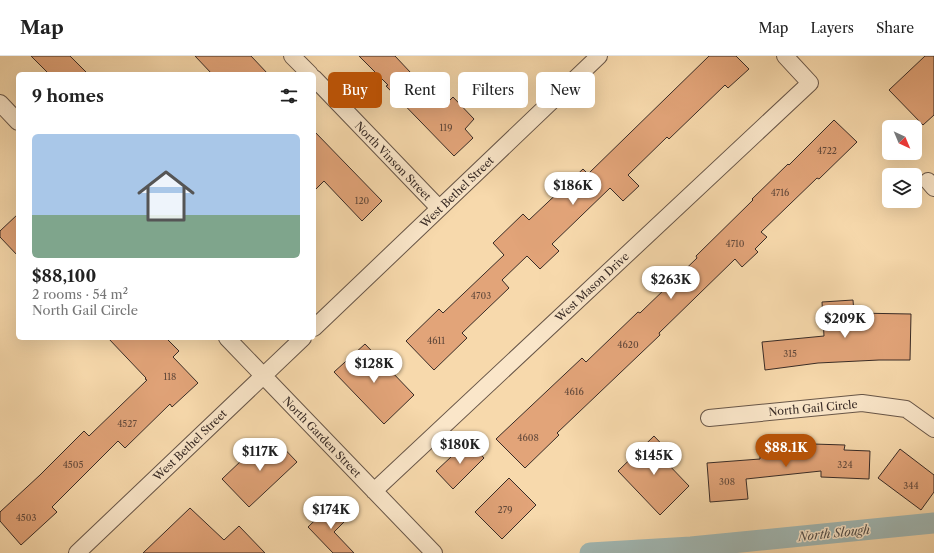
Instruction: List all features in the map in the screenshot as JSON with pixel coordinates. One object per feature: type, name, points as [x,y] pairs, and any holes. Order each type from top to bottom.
[{"type":"street","points":[[292,56],[308,72]]},
{"type":"street","name":"West Bethel Street","points":[[316,326],[600,56]]},
{"type":"street","name":"West Mason Drive","points":[[374,491],[810,83],[786,56]]},
{"type":"street","name":"North Vinson Street","points":[[316,80],[440,208]]},
{"type":"street","points":[[0,103],[16,120]]},
{"type":"street","name":"North Garden Street","points":[[229,340],[434,553]]},
{"type":"street","name":"West Bethel Street","points":[[77,553],[301,340]]},
{"type":"street","name":"North Gail Circle","points":[[710,418],[862,403],[906,409],[934,429]]},
{"type":"building","points":[[31,56],[70,56],[86,72],[47,72]]},
{"type":"building","points":[[195,56],[251,56],[266,72],[210,72]]},
{"type":"building","points":[[359,56],[395,56],[410,72],[390,72],[390,90],[386,86],[388,85],[382,79],[382,72],[375,72]]},
{"type":"building","points":[[709,56],[736,56],[749,69],[728,88],[725,85],[669,139],[667,137],[628,175],[639,186],[623,201],[610,188],[552,244],[559,251],[540,269],[527,256],[502,280],[509,288],[462,333],[467,338],[434,370],[406,341],[439,309],[443,313],[504,255],[493,243],[523,214],[529,220],[583,169],[588,174]]},
{"type":"building","points":[[925,56],[934,56],[934,115],[923,125],[922,120],[918,120],[889,90]]},
{"type":"building","points":[[453,97],[458,102],[458,108],[464,108],[474,119],[465,129],[473,138],[454,156],[407,108],[450,108],[450,100]]},
{"type":"building","points":[[834,120],[857,142],[761,232],[767,237],[755,249],[758,252],[742,267],[735,259],[659,333],[660,335],[557,433],[559,435],[525,468],[496,439],[582,358],[586,362],[638,312],[640,313],[697,258],[696,256],[753,200],[752,199]]},
{"type":"building","points":[[316,133],[382,201],[362,221],[324,181],[316,189]]},
{"type":"building","points":[[16,216],[16,254],[0,237],[0,231]]},
{"type":"building","points":[[853,300],[854,313],[911,314],[910,360],[818,363],[765,370],[762,342],[824,336],[822,302]]},
{"type":"building","points":[[110,340],[168,340],[179,351],[173,357],[198,383],[172,407],[170,404],[125,448],[118,441],[52,507],[57,512],[21,545],[0,521],[0,512],[84,431],[89,436],[147,380],[145,379],[146,378]]},
{"type":"building","points":[[365,344],[414,395],[384,424],[334,372]]},
{"type":"building","points":[[654,436],[671,454],[665,461],[689,486],[660,515],[618,471]]},
{"type":"building","points":[[274,438],[297,462],[249,507],[222,479],[243,459],[247,464]]},
{"type":"building","points":[[468,441],[484,458],[453,489],[436,471]]},
{"type":"building","points":[[813,444],[845,445],[844,450],[870,451],[869,479],[821,477],[821,471],[746,479],[748,499],[710,502],[707,463],[760,459],[760,450]]},
{"type":"building","points":[[900,449],[934,475],[934,492],[921,510],[878,478]]},
{"type":"building","points":[[509,478],[536,505],[502,539],[475,512]]},
{"type":"building","points":[[333,503],[348,518],[334,532],[354,553],[333,553],[308,527]]},
{"type":"building","points":[[190,508],[224,540],[239,526],[265,553],[143,553]]},
{"type":"waterway","name":"North Slough","points":[[590,553],[691,547],[934,523]]}]
